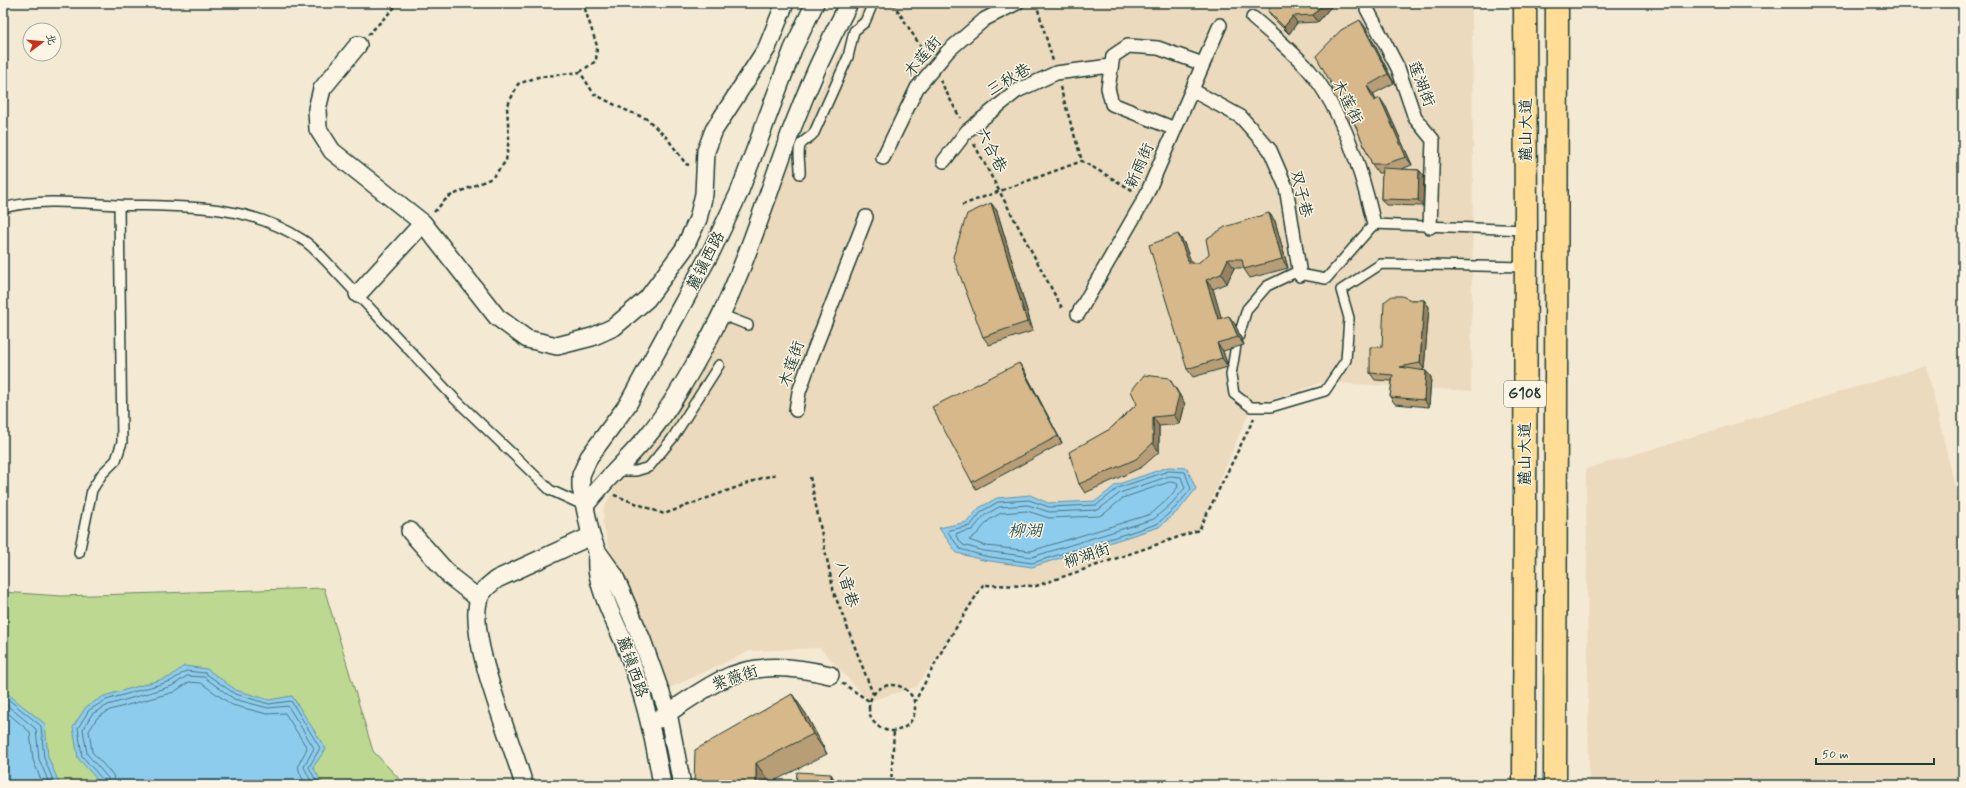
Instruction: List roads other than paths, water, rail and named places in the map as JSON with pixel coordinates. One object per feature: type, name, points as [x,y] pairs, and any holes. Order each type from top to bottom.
[{"type":"highway","name":"麓山大道","points":[[1524,785],[1526,267],[1525,3]]},
{"type":"highway","name":"麓山大道","points":[[1556,785],[1557,3]]},
{"type":"street","points":[[358,45],[322,90],[317,109],[318,129],[332,151],[423,223],[497,317],[527,339],[557,346],[592,337],[614,327],[648,299],[684,249],[698,219],[704,194],[706,151],[714,130],[767,48],[785,3]]},
{"type":"street","name":"麓镇西路","points":[[662,785],[656,746],[630,658],[604,594],[598,574],[594,544],[581,488],[581,475],[589,457],[628,404],[712,250],[738,193],[793,49],[815,3]]},
{"type":"street","points":[[585,506],[598,488],[651,432],[702,352],[720,314],[763,212],[792,128],[819,62],[849,3]]},
{"type":"street","name":"木莲街","points":[[883,158],[917,88],[948,51],[985,19],[1017,3]]},
{"type":"street","name":"莲湖街","points":[[1370,3],[1367,9],[1398,68],[1415,118],[1433,140],[1430,226]]},
{"type":"street","name":"木莲街","points":[[1253,18],[1282,42],[1309,71],[1331,103],[1350,143],[1364,182],[1374,224]]},
{"type":"street","name":"新雨街","points":[[1078,314],[1145,198],[1220,25]]},
{"type":"street","points":[[1175,129],[1112,104],[1108,88],[1110,66],[1113,56],[1128,46],[1158,48],[1203,64]]},
{"type":"street","name":"三秋巷","points":[[944,161],[967,131],[1018,91],[1056,73],[1110,66]]},
{"type":"street","name":"双子巷","points":[[1192,90],[1241,117],[1270,150],[1286,187],[1300,275]]},
{"type":"street","name":"木莲街","points":[[796,410],[799,392],[811,358],[866,218]]},
{"type":"street","points":[[358,294],[423,223]]},
{"type":"street","points":[[410,531],[451,577],[479,598]]},
{"type":"street","points":[[524,785],[487,672],[477,629],[476,612],[479,598],[484,589],[496,579],[594,544],[614,575],[627,604],[668,713],[682,785]]},
{"type":"street","name":"紫薇街","points":[[650,724],[720,680],[746,671],[769,667],[800,668],[830,675]]},
{"type":"lane","points":[[800,174],[801,164],[799,149],[814,132],[848,57],[854,31],[865,22],[873,3]]},
{"type":"lane","points":[[3,208],[18,204],[49,201],[119,205],[202,206],[241,214],[272,224],[303,240],[326,260],[455,399],[550,490],[585,506]]},
{"type":"lane","points":[[79,553],[92,490],[102,474],[116,460],[122,442],[119,205]]},
{"type":"lane","points":[[1526,230],[1374,224],[1326,279],[1294,273],[1266,286],[1246,309],[1236,345],[1231,374],[1234,394],[1251,407],[1271,407],[1325,390],[1346,360],[1349,318],[1341,290],[1381,264],[1526,267]]},
{"type":"lane","points":[[720,314],[748,325]]},
{"type":"lane","points":[[615,471],[636,471],[649,467],[672,439],[719,366]]},
{"type":"water","name":"柳湖","points":[[1168,467],[1187,468],[1196,489],[1179,510],[1159,527],[1032,567],[983,560],[957,553],[939,528],[967,522],[979,508],[997,498],[1030,495],[1048,503],[1096,501],[1116,485]]},
{"type":"water","points":[[184,666],[207,669],[236,690],[269,700],[292,696],[326,749],[313,767],[323,785],[102,785],[78,758],[73,727],[86,707],[104,696],[170,677]]},
{"type":"water","points":[[3,690],[45,724],[48,757],[60,785],[15,783],[3,785]]}]
